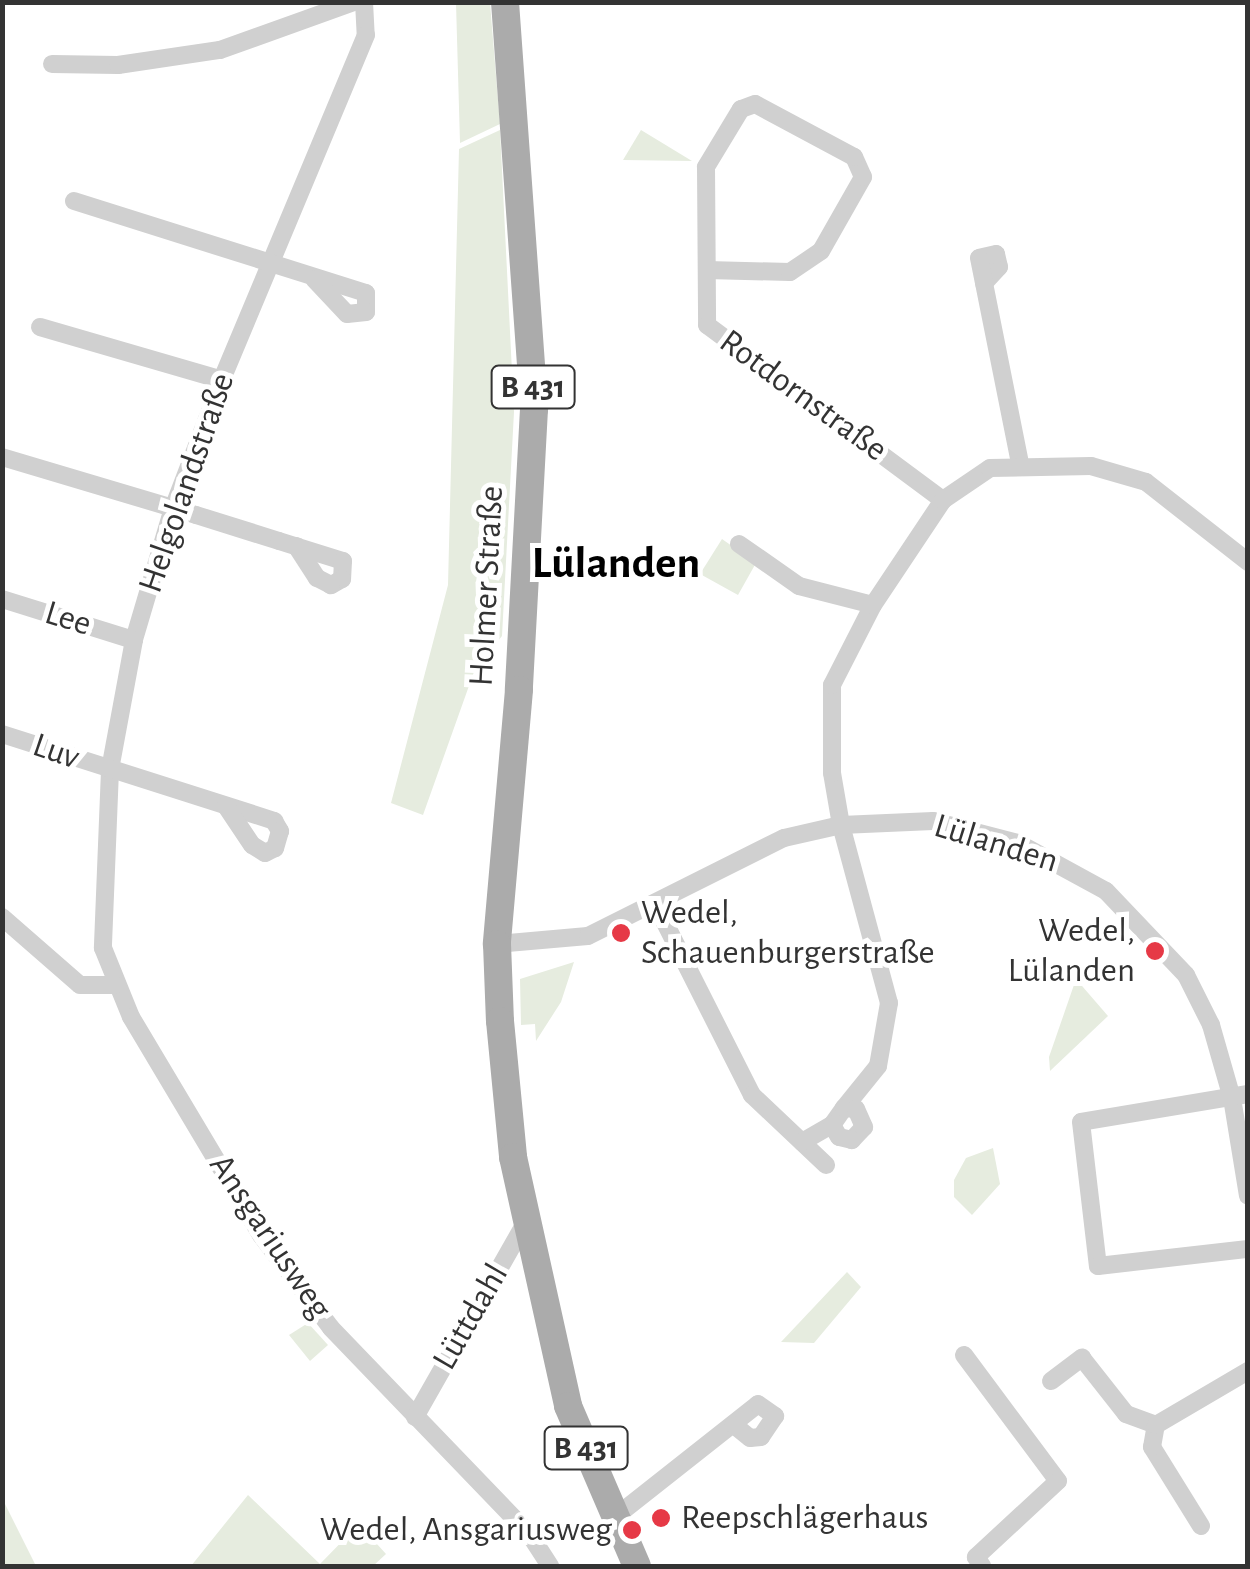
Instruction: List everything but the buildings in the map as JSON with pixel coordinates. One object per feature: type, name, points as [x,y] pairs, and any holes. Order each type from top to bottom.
[{"type":"main road","name":"Holmer Straße","points":[[506,2],[534,409],[519,690],[496,944],[517,1173],[528,1218]]},
{"type":"main road","name":"B 431","points":[[528,1218],[568,1406],[636,1566]]},
{"type":"street","points":[[52,64],[118,65],[220,50],[354,2]]},
{"type":"street","name":"Helgolandstraße","points":[[114,985],[103,948],[101,877],[110,770],[134,640],[173,508],[222,380],[366,35],[364,2]]},
{"type":"street","name":"Rotdornstraße","points":[[707,270],[790,272],[821,251],[863,176],[854,157],[755,104],[741,109],[706,167],[706,325],[943,500]]},
{"type":"street","points":[[74,201],[314,278]]},
{"type":"street","points":[[984,283],[1020,463]]},
{"type":"street","points":[[40,327],[222,380]]},
{"type":"street","points":[[2,458],[296,546]]},
{"type":"street","points":[[802,1142],[832,1125],[878,1066],[890,1003],[840,825],[832,773],[832,685],[873,605],[943,500],[965,480],[1020,463],[1128,473],[1248,562]]},
{"type":"street","points":[[740,544],[799,586],[873,605]]},
{"type":"street","name":"Lee","points":[[2,599],[134,640]]},
{"type":"street","name":"Luv","points":[[2,734],[226,806]]},
{"type":"street","name":"Lülanden","points":[[496,944],[562,942],[655,903],[784,838],[840,825],[932,821],[1018,843],[1074,868],[1128,908],[1186,975],[1240,1096],[1248,1196]]},
{"type":"street","points":[[655,903],[752,1095],[826,1164]]},
{"type":"street","points":[[2,918],[80,985],[114,985]]},
{"type":"street","name":"Ansgariusweg","points":[[114,985],[261,1235],[331,1328],[530,1535],[550,1566]]},
{"type":"street","points":[[1240,1096],[1080,1122],[1098,1266],[1248,1248]]},
{"type":"street","points":[[832,1125],[839,1137],[860,1135],[863,1117],[844,1108]]},
{"type":"street","name":"Lüttdahl","points":[[415,1417],[528,1218]]},
{"type":"street","points":[[964,1355],[1058,1481],[976,1557],[982,1566]]},
{"type":"street","points":[[1051,1381],[1082,1358],[1126,1414],[1156,1425]]},
{"type":"street","points":[[1201,1526],[1152,1448],[1156,1425],[1248,1371]]},
{"type":"street","points":[[615,1517],[734,1425]]},
{"type":"shaded area","points":[[456,3],[490,3],[500,124],[460,143]]},
{"type":"shaded area","points":[[500,130],[514,412],[502,636],[475,669],[423,815],[391,803],[448,585],[459,149]]},
{"type":"shaded area","points":[[641,130],[692,161],[623,160]]},
{"type":"shaded area","points":[[722,539],[756,563],[738,595],[700,574]]},
{"type":"shaded area","points":[[574,962],[561,1002],[536,1041],[535,1024],[521,1025],[520,979]]},
{"type":"shaded area","points":[[1076,979],[1108,1016],[1050,1071],[1049,1057]]},
{"type":"shaded area","points":[[993,1148],[1000,1184],[972,1215],[954,1197],[954,1180],[966,1158]]},
{"type":"shaded area","points":[[847,1272],[861,1287],[814,1343],[781,1342]]},
{"type":"shaded area","points":[[308,1323],[328,1345],[310,1361],[289,1335]]},
{"type":"shaded area","points":[[248,1495],[320,1564],[359,1524],[386,1554],[373,1566],[191,1566]]},
{"type":"shaded area","points":[[2,1498],[36,1566],[3,1566]]},
{"type":"place","name":"Wedel, Schauenburgerstraße","points":[[621,933]]},
{"type":"place","name":"Wedel, Lülanden","points":[[1155,951]]},
{"type":"place","name":"Reepschlägerhaus","points":[[661,1518]]},
{"type":"place","name":"Wedel, Ansgariusweg","points":[[632,1530]]},
{"type":"district","name":"Lülanden","points":[[616,564]]}]
